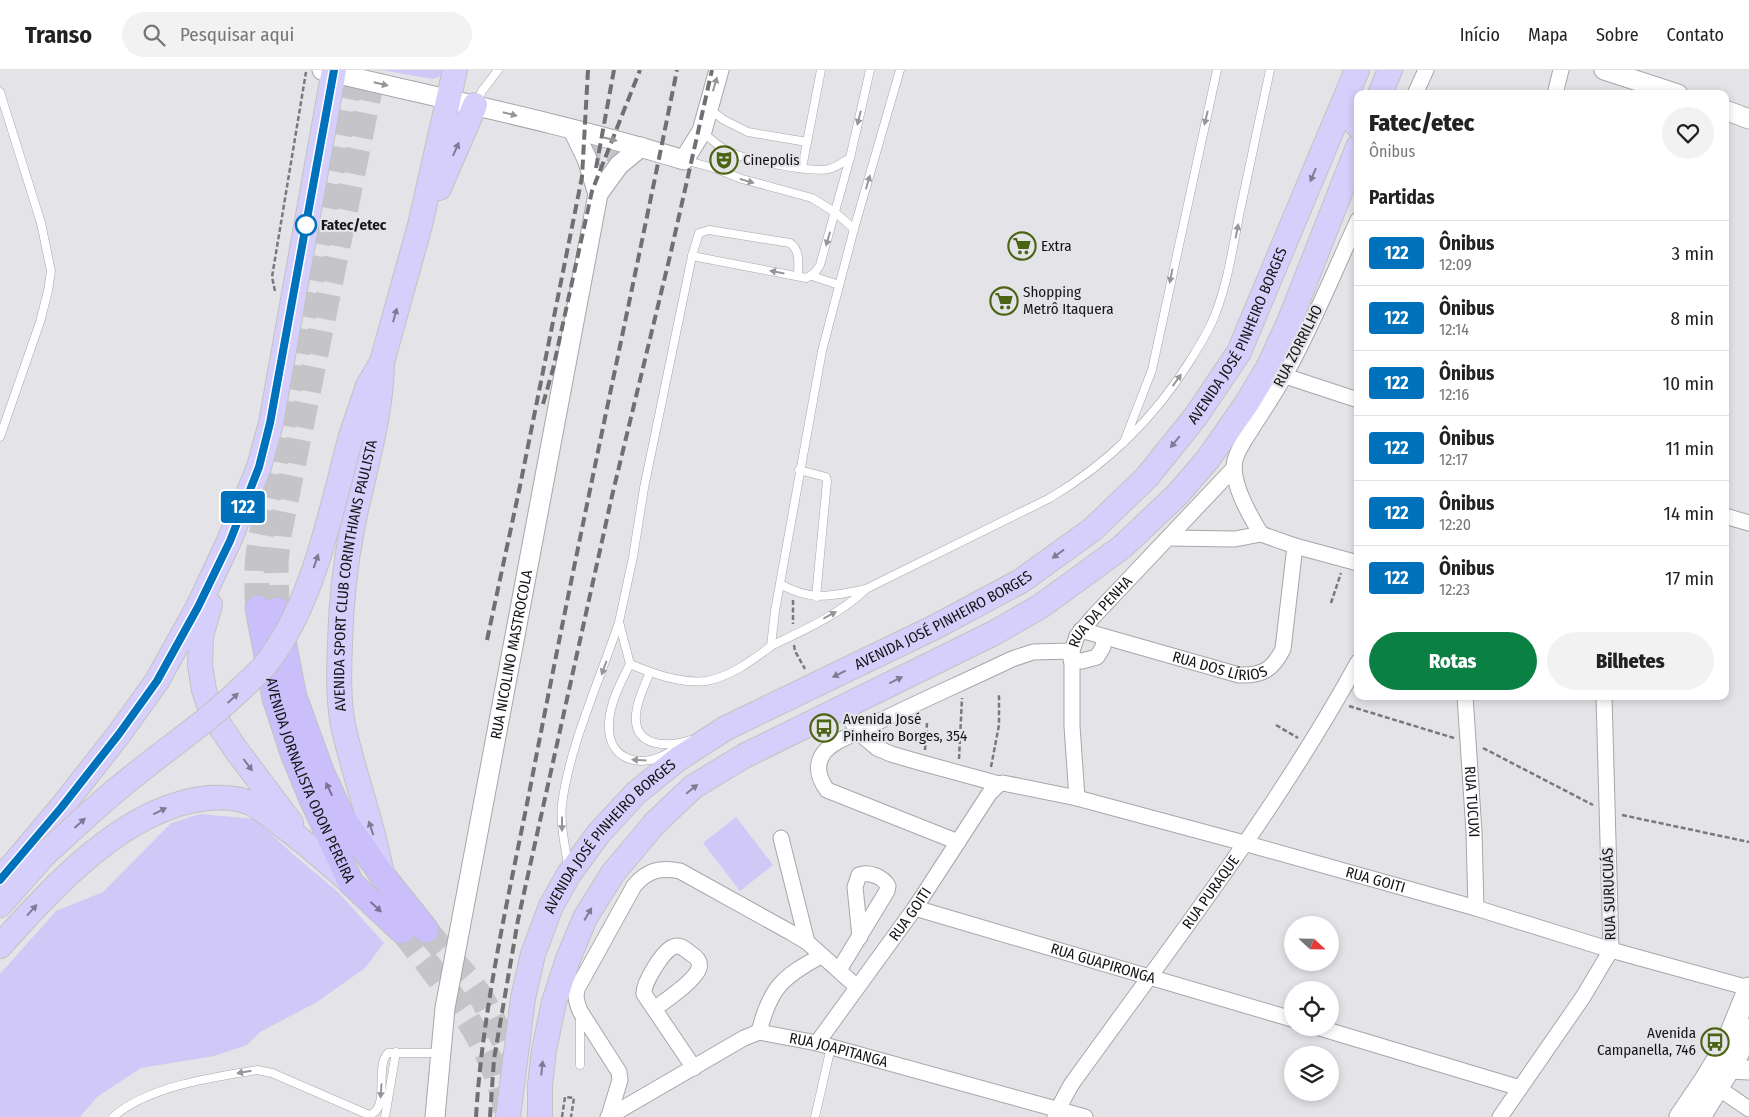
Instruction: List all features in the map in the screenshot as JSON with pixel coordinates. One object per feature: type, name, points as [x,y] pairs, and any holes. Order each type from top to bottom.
[{"type":"highway","name":"AVENIDA JORNALISTA ODON PEREIRA","points":[[267,609],[294,697],[320,771],[343,819],[382,875],[414,930],[351,883],[311,797],[275,698],[267,609]]},
{"type":"main road","name":"AVENIDA SPORT CLUB CORINTHIANS PAULISTA","points":[[0,905],[44,855],[125,782],[208,720],[231,700],[274,654],[288,631],[300,606],[318,556],[351,436],[368,386],[382,362],[420,225],[455,70]]},
{"type":"main road","name":"AVENIDA JOSÉ PINHEIRO BORGES","points":[[508,1117],[524,998],[533,954],[551,906],[569,874],[599,833],[636,793],[678,759],[726,728],[926,632],[1021,581],[1093,529],[1147,478],[1196,416],[1239,352],[1357,70]]},
{"type":"main road","points":[[1382,90],[1390,70]]},
{"type":"main road","points":[[306,843],[234,747],[212,714],[204,690],[200,665],[201,636],[230,541],[259,467],[270,423],[330,71]]},
{"type":"main road","points":[[1346,98],[1351,118],[1354,121]]},
{"type":"main road","points":[[420,225],[434,200],[475,106]]},
{"type":"main road","points":[[1324,150],[1337,163],[1344,180]]},
{"type":"main road","name":"AVENIDA JOSÉ PINHEIRO BORGES","points":[[540,1117],[540,1085],[544,1050],[554,1002],[568,959],[585,918],[613,873],[655,823],[693,787],[744,756],[994,632],[1041,606],[1122,546],[1177,495],[1208,459],[1247,403],[1268,368],[1290,320],[1354,156]]},
{"type":"main road","name":"AVENIDA SPORT CLUB CORINTHIANS PAULISTA","points":[[382,362],[378,406],[352,531],[343,591],[340,642],[340,685],[343,723],[354,773],[376,844],[382,875]]},
{"type":"main road","points":[[0,880],[61,808],[119,734],[157,681],[198,607],[230,541]]},
{"type":"main road","points":[[0,946],[46,894],[82,862],[128,827],[166,807],[195,799],[223,797],[252,804],[306,843],[351,883]]},
{"type":"main road","points":[[1680,1117],[1724,1074],[1725,1047],[1749,988]]},
{"type":"main road","points":[[1700,1117],[1749,1029]]},
{"type":"street","points":[[330,71],[642,146],[684,160],[702,131],[719,70]]},
{"type":"street","points":[[1417,90],[1426,70]]},
{"type":"street","points":[[1556,90],[1561,70]]},
{"type":"street","points":[[1604,70],[1666,90]]},
{"type":"street","points":[[1729,112],[1749,119]]},
{"type":"street","name":"RUA NICOLINO MASTROCOLA","points":[[573,130],[587,159],[598,194]]},
{"type":"street","name":"RUA NICOLINO MASTROCOLA","points":[[434,1117],[445,1008],[598,194],[619,165],[642,146]]},
{"type":"street","name":"RUA ZORRILHO","points":[[1234,468],[1242,446],[1285,376],[1354,229]]},
{"type":"street","points":[[1285,376],[1354,399]]},
{"type":"street","points":[[1234,468],[1237,483],[1247,508],[1261,534]]},
{"type":"street","name":"RUA DA PENHA","points":[[1077,798],[1072,726],[1071,655],[1074,644],[1081,630],[1234,468]]},
{"type":"street","points":[[1729,517],[1749,523]]},
{"type":"street","points":[[1168,538],[1235,539],[1261,534],[1295,546],[1351,561]]},
{"type":"street","name":"RUA DOS LÍRIOS","points":[[1081,630],[1239,674],[1251,675],[1268,669],[1277,661],[1283,649],[1295,546]]},
{"type":"street","points":[[958,842],[827,790],[819,776],[819,765],[823,754],[834,745],[858,732],[1012,659],[1032,652],[1071,655],[1082,661],[1098,657],[1103,647],[1104,637]]},
{"type":"street","name":"RUA PURAQUE","points":[[1056,1113],[1071,1085],[1258,826],[1310,745],[1354,669]]},
{"type":"street","name":"RUA TUCUXI","points":[[1465,700],[1474,832],[1476,908]]},
{"type":"street","name":"RUA SURUCUÁS","points":[[1500,1117],[1583,997],[1611,950],[1604,700]]},
{"type":"street","points":[[843,706],[858,732],[877,748],[924,764],[994,782]]},
{"type":"street","name":"RUA GOITI","points":[[824,1045],[857,987],[915,908],[989,794],[994,782],[1077,798],[1244,843],[1476,908],[1611,950],[1749,988]]},
{"type":"street","points":[[781,838],[807,942]]},
{"type":"street","points":[[608,1117],[620,1080],[619,1072],[580,1011],[576,1001],[577,989],[634,886],[640,878],[650,872],[660,869],[680,871],[807,942],[857,987]]},
{"type":"street","name":"RUA GUAPIRONGA","points":[[915,908],[1284,1017]]},
{"type":"street","points":[[839,970],[860,937]]},
{"type":"street","points":[[608,1117],[744,1038],[759,1032],[766,1005],[774,991],[784,979],[803,965],[821,956]]},
{"type":"street","points":[[654,1009],[694,1068]]},
{"type":"street","name":"RUA JOAPITANGA","points":[[759,1032],[824,1045],[1056,1113],[1085,1117]]},
{"type":"street","points":[[1339,1034],[1520,1088]]},
{"type":"street","points":[[1724,1074],[1749,1110]]},
{"type":"lane","points":[[475,106],[482,91],[498,70]]},
{"type":"lane","points":[[802,168],[822,70]]},
{"type":"lane","points":[[692,256],[806,278],[812,276],[820,265],[836,213],[870,70]]},
{"type":"lane","points":[[772,646],[775,611],[822,351],[854,229],[900,70]]},
{"type":"lane","points":[[1123,443],[1152,370],[1217,70]]},
{"type":"lane","points":[[780,584],[789,589],[816,597],[834,596],[866,589],[1050,498],[1082,477],[1123,443],[1157,408],[1181,376],[1216,314],[1232,256],[1270,70]]},
{"type":"lane","points":[[0,92],[42,223],[51,271],[40,322],[0,437]]},
{"type":"lane","points":[[708,108],[724,120],[748,132],[807,142]]},
{"type":"lane","points":[[702,131],[730,153],[818,171],[830,169],[850,158]]},
{"type":"lane","points":[[684,160],[714,168],[742,180],[812,198],[836,213],[854,229]]},
{"type":"lane","points":[[569,874],[562,832],[562,805],[573,757],[619,622],[633,557],[644,488],[692,256],[699,233],[709,230],[790,243],[795,246],[798,253],[798,276]]},
{"type":"lane","points":[[812,276],[839,285]]},
{"type":"lane","points":[[799,470],[822,475],[826,477],[827,481],[816,597]]},
{"type":"lane","points":[[630,664],[650,672],[682,679],[706,681],[724,675],[757,657],[772,646],[840,610],[866,589]]},
{"type":"lane","points":[[619,622],[630,664],[619,686],[609,724],[612,743],[622,757],[638,762],[651,760],[665,755],[683,743],[726,728]]},
{"type":"lane","points":[[650,672],[636,712],[636,726],[640,736],[648,742],[658,744],[683,743]]},
{"type":"lane","points":[[580,1011],[580,1065]]},
{"type":"lane","points":[[815,1117],[824,1045]]},
{"type":"lane","points":[[113,1117],[135,1101],[159,1091],[257,1070],[272,1073],[369,1115],[373,1114],[378,1108],[381,1098],[381,1065],[384,1056],[388,1053],[396,1052],[441,1053]]},
{"type":"lane","points":[[385,1117],[396,1052]]},
{"type":"path","points":[[277,296],[273,288],[272,277],[306,70]]},
{"type":"path","points":[[1331,603],[1351,561]]},
{"type":"path","points":[[994,782],[999,725],[999,693]]},
{"type":"path","points":[[959,773],[962,698]]},
{"type":"path","points":[[1336,702],[1483,748],[1607,812],[1749,842]]},
{"type":"path","points":[[924,764],[927,723]]},
{"type":"path","points":[[1276,725],[1310,745]]},
{"type":"path","points":[[562,1117],[565,1097],[574,1098],[571,1117]]},
{"type":"shaded area","points":[[381,70],[447,70],[441,76],[433,79]]},
{"type":"shaded area","points":[[200,814],[255,819],[339,893],[384,943],[365,968],[317,1002],[260,1032],[247,1045],[214,1056],[141,1068],[97,1097],[80,1117],[0,1117],[0,974],[56,911],[103,892],[171,823]]},
{"type":"shaded area","points":[[736,817],[773,865],[740,891],[703,843]]},
{"type":"tunnel","points":[[258,608],[257,562],[260,540],[352,70]]},
{"type":"tunnel","points":[[277,610],[276,562],[279,535],[374,70]]},
{"type":"tunnel","points":[[587,159],[592,151],[605,151],[615,155],[619,165]]},
{"type":"tunnel","points":[[426,930],[467,977],[483,1000],[504,1041],[514,1076]]},
{"type":"tunnel","points":[[402,931],[452,996],[481,1041],[501,1090],[507,1117]]},
{"type":"railway","points":[[487,640],[582,177],[588,70]]},
{"type":"railway","points":[[596,168],[614,70]]},
{"type":"railway","points":[[543,404],[553,369],[592,191],[640,70]]},
{"type":"railway","points":[[476,1117],[485,1029],[499,942],[677,70]]},
{"type":"railway","points":[[490,1117],[494,1059],[518,920],[612,496],[670,256],[712,70]]},
{"type":"bus line","name":"122","points":[[0,880],[61,808],[119,734],[157,681],[198,607],[230,541],[259,467],[270,423],[334,70]]},
{"type":"place","name":"Cinepolis","points":[[724,160]]},
{"type":"place","name":"Fatec/etec","points":[[306,225]]},
{"type":"place","name":"Extra","points":[[1022,246]]},
{"type":"place","name":"Shopping Metrô Itaquera","points":[[1004,301]]},
{"type":"place","name":"Avenida José Pinheiro Borges, 354","points":[[824,728]]},
{"type":"place","name":"Avenida Campanella, 746","points":[[1715,1042]]}]
